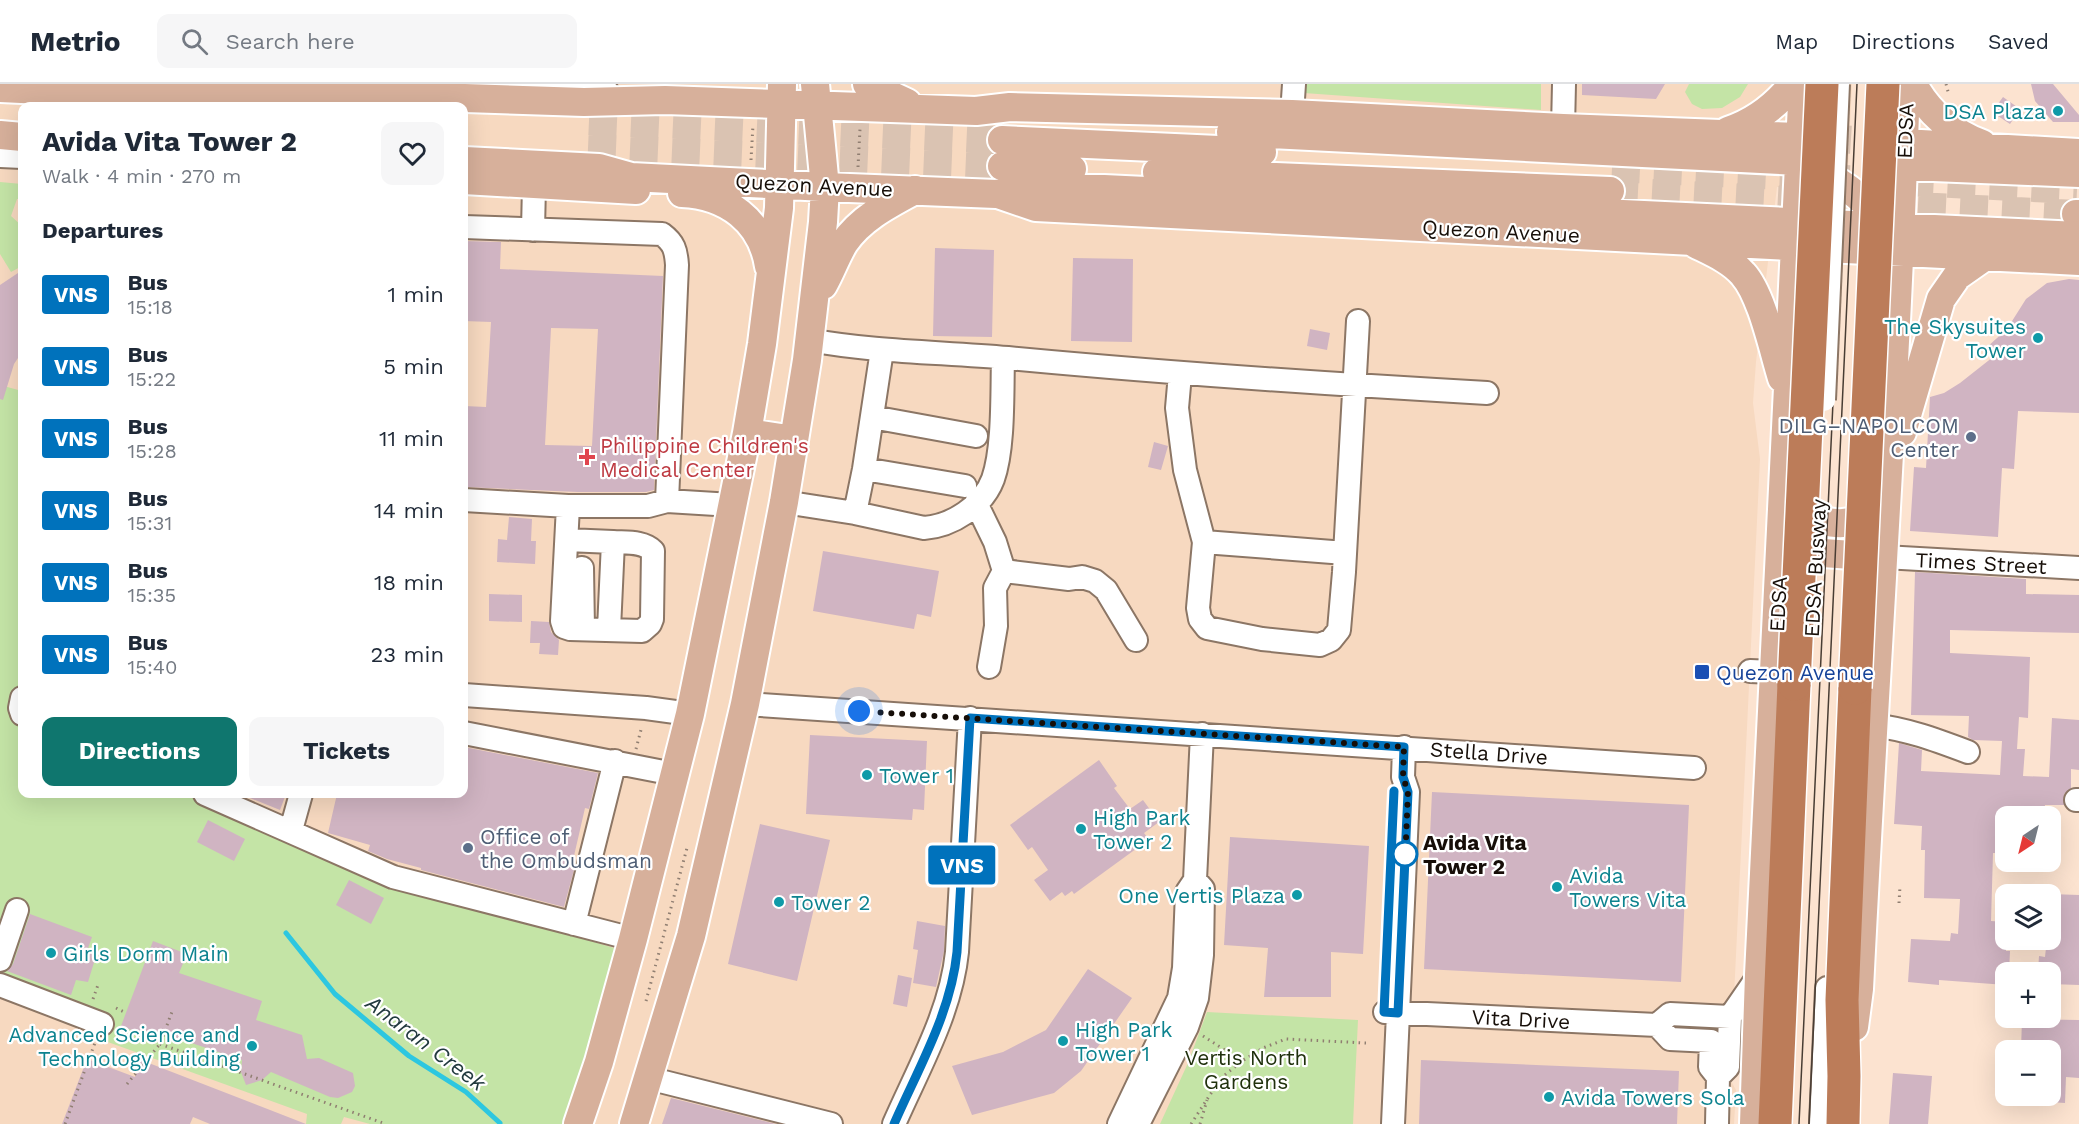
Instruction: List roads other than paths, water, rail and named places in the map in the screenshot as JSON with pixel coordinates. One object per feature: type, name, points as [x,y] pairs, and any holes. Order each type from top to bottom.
[{"type":"highway","name":"EDSA","points":[[1775,1124],[1782,677],[1822,84]]},
{"type":"highway","name":"EDSA","points":[[1843,1124],[1842,1000],[1848,687],[1883,84]]},
{"type":"main road","points":[[867,84],[905,103],[923,108]]},
{"type":"main road","points":[[1723,133],[1759,117],[1793,84]]},
{"type":"main road","name":"EDSA","points":[[1754,1124],[1759,975],[1782,677],[1780,565],[1795,235],[1811,147],[1803,84]]},
{"type":"main road","points":[[1816,84],[1811,147],[1820,171],[1854,194],[1876,214],[1893,240]]},
{"type":"main road","name":"EDSA","points":[[1844,1076],[1852,1045],[1859,989],[1872,725],[1890,458],[1895,154],[1906,84]]},
{"type":"main road","points":[[1913,84],[1930,108],[1952,128],[1973,141],[1998,149]]},
{"type":"main road","points":[[121,87],[164,101],[188,102]]},
{"type":"main road","points":[[0,88],[166,88],[584,102],[665,100],[739,93],[816,94],[923,108],[976,111],[1010,107],[1292,114],[1563,128],[1723,133],[1811,147]]},
{"type":"main road","points":[[578,1124],[633,939],[690,714],[747,433],[762,344],[778,208],[782,94]]},
{"type":"main road","points":[[634,1124],[691,936],[746,704],[784,502],[814,303],[825,187],[816,94]]},
{"type":"main road","points":[[976,111],[1022,121],[1811,147]]},
{"type":"main road","points":[[468,116],[588,135],[468,142]]},
{"type":"main road","points":[[0,135],[18,137]]},
{"type":"main road","points":[[1895,154],[1998,149],[2079,153]]},
{"type":"main road","points":[[1002,153],[1611,180]]},
{"type":"main road","name":"Quezon Avenue","points":[[1895,154],[2078,203]]},
{"type":"main road","name":"Quezon Avenue","points":[[468,160],[599,168],[631,177],[825,187],[996,194],[1041,186],[1893,240],[1984,257],[2079,261]]},
{"type":"main road","name":"Quezon Avenue","points":[[468,180],[596,188],[631,177]]},
{"type":"main road","points":[[596,188],[703,194],[734,208],[751,224],[761,239],[767,256],[769,290]]},
{"type":"main road","points":[[814,303],[836,258],[852,233],[870,216],[916,189]]},
{"type":"main road","name":"Quezon Avenue","points":[[996,194],[1036,207],[1686,240],[1795,235]]},
{"type":"main road","name":"Quezon Avenue","points":[[1893,240],[2078,203]]},
{"type":"main road","points":[[1686,240],[1720,257],[1740,271],[1747,280],[1760,307],[1788,397]]},
{"type":"main road","points":[[1890,458],[1901,436],[1941,299],[1957,276],[1984,257]]},
{"type":"main road","points":[[747,433],[794,440]]},
{"type":"main road","points":[[1784,493],[1805,514],[1829,523],[1855,522],[1867,517],[1888,500]]},
{"type":"main road","points":[[1780,565],[1793,556],[1808,552],[1884,557]]},
{"type":"street","points":[[508,84],[581,88],[665,100]]},
{"type":"street","points":[[1292,114],[1294,84]]},
{"type":"street","points":[[1563,128],[1564,84]]},
{"type":"street","name":"EDSA Busway","points":[[1791,1124],[1782,677],[1835,185],[1838,84]]},
{"type":"street","name":"EDSA Busway","points":[[1821,1124],[1848,687],[1868,84]]},
{"type":"street","points":[[0,156],[18,157]]},
{"type":"street","points":[[533,230],[534,185]]},
{"type":"street","points":[[468,227],[662,234],[671,241],[676,251],[668,496]]},
{"type":"street","points":[[1180,374],[1177,408],[1185,470],[1203,542],[1198,608],[1200,619],[1207,628],[1262,639],[1320,645],[1331,640],[1339,630],[1358,321]]},
{"type":"street","points":[[809,340],[882,350],[1180,374],[1486,393]]},
{"type":"street","points":[[855,513],[882,350]]},
{"type":"street","points":[[784,502],[855,513],[924,528],[935,528],[956,519],[971,495],[992,481],[997,463],[1003,358]]},
{"type":"street","points":[[872,417],[976,436]]},
{"type":"street","points":[[864,469],[971,495],[995,542],[1004,571],[995,588],[996,626],[989,668]]},
{"type":"street","points":[[468,500],[568,506],[648,506],[668,496],[733,501]]},
{"type":"street","points":[[567,540],[641,544],[653,551],[650,624],[642,631],[564,627],[562,621],[568,506]]},
{"type":"street","points":[[609,629],[612,542]]},
{"type":"street","points":[[1203,542],[1345,553]]},
{"type":"street","name":"Times Street","points":[[1884,557],[2079,568]]},
{"type":"street","points":[[582,568],[583,629]]},
{"type":"street","points":[[1004,571],[1070,579],[1082,577],[1095,581],[1107,590],[1136,640]]},
{"type":"street","points":[[468,695],[646,708],[690,714]]},
{"type":"street","name":"Stella Drive","points":[[746,704],[1694,768]]},
{"type":"street","points":[[894,1124],[941,1018],[954,977],[970,718]]},
{"type":"street","points":[[1872,725],[1920,734],[1968,752]]},
{"type":"street","points":[[468,734],[674,774]]},
{"type":"street","points":[[1119,1124],[1179,998],[1184,968],[1187,892],[1195,880],[1202,734]]},
{"type":"street","points":[[1379,1124],[1391,1012],[1408,792],[1403,777],[1404,747]]},
{"type":"street","points":[[574,924],[623,763]]},
{"type":"street","points":[[215,798],[393,877],[633,939]]},
{"type":"street","points":[[291,830],[300,798]]},
{"type":"street","points":[[1138,1124],[1186,1027],[1197,998],[1202,955],[1203,889],[1195,880]]},
{"type":"street","points":[[0,960],[16,910]]},
{"type":"street","points":[[1717,1124],[1718,1077],[1728,1067],[1730,1017],[1759,975]]},
{"type":"street","points":[[0,985],[102,1024]]},
{"type":"street","points":[[1391,1012],[1393,1124]]},
{"type":"street","name":"Vita Drive","points":[[1391,1012],[1657,1025],[1670,1014],[1730,1017]]},
{"type":"street","name":"Vita Drive","points":[[1657,1025],[1670,1039],[1711,1041],[1710,1067],[1718,1077]]},
{"type":"street","points":[[648,1078],[831,1124]]},
{"type":"waterway","name":"Anaran Creek","points":[[286,933],[335,994],[409,1056],[466,1092],[500,1123]]},
{"type":"tunnel","points":[[589,121],[1002,140]]},
{"type":"tunnel","points":[[1823,138],[1886,142]]},
{"type":"tunnel","points":[[588,148],[1002,166]]},
{"type":"tunnel","points":[[1612,168],[2077,190]]},
{"type":"tunnel","points":[[1610,191],[1821,202]]},
{"type":"tunnel","points":[[1876,204],[2076,214]]},
{"type":"tram line","points":[[1799,1124],[1848,84]]},
{"type":"tram line","points":[[1809,1124],[1857,84]]},
{"type":"place","name":"DSA Plaza","points":[[2058,111]]},
{"type":"place","name":"The Skysuites Tower","points":[[2038,338]]},
{"type":"place","name":"DILG–NAPOLCOM Center","points":[[1971,437]]},
{"type":"place","name":"Philippine Children's Medical Center","points":[[587,457]]},
{"type":"place","name":"Quezon Avenue","points":[[1702,672]]},
{"type":"place","name":"Tower 1","points":[[867,775]]},
{"type":"place","name":"High Park Tower 2","points":[[1081,829]]},
{"type":"place","name":"Office of the Ombudsman","points":[[468,848]]},
{"type":"place","name":"Avida Vita Tower 2","points":[[1405,854]]},
{"type":"place","name":"Avida Towers Vita","points":[[1557,887]]},
{"type":"place","name":"One Vertis Plaza","points":[[1297,895]]},
{"type":"place","name":"Tower 2","points":[[779,902]]},
{"type":"place","name":"Girls Dorm Main","points":[[51,953]]},
{"type":"place","name":"High Park Tower 1","points":[[1063,1041]]},
{"type":"place","name":"Advanced Science and Technology Building","points":[[252,1046]]},
{"type":"place","name":"Avida Towers Sola","points":[[1549,1097]]},
{"type":"park label","name":"Vertis North Gardens","points":[[1246,1069]]}]
